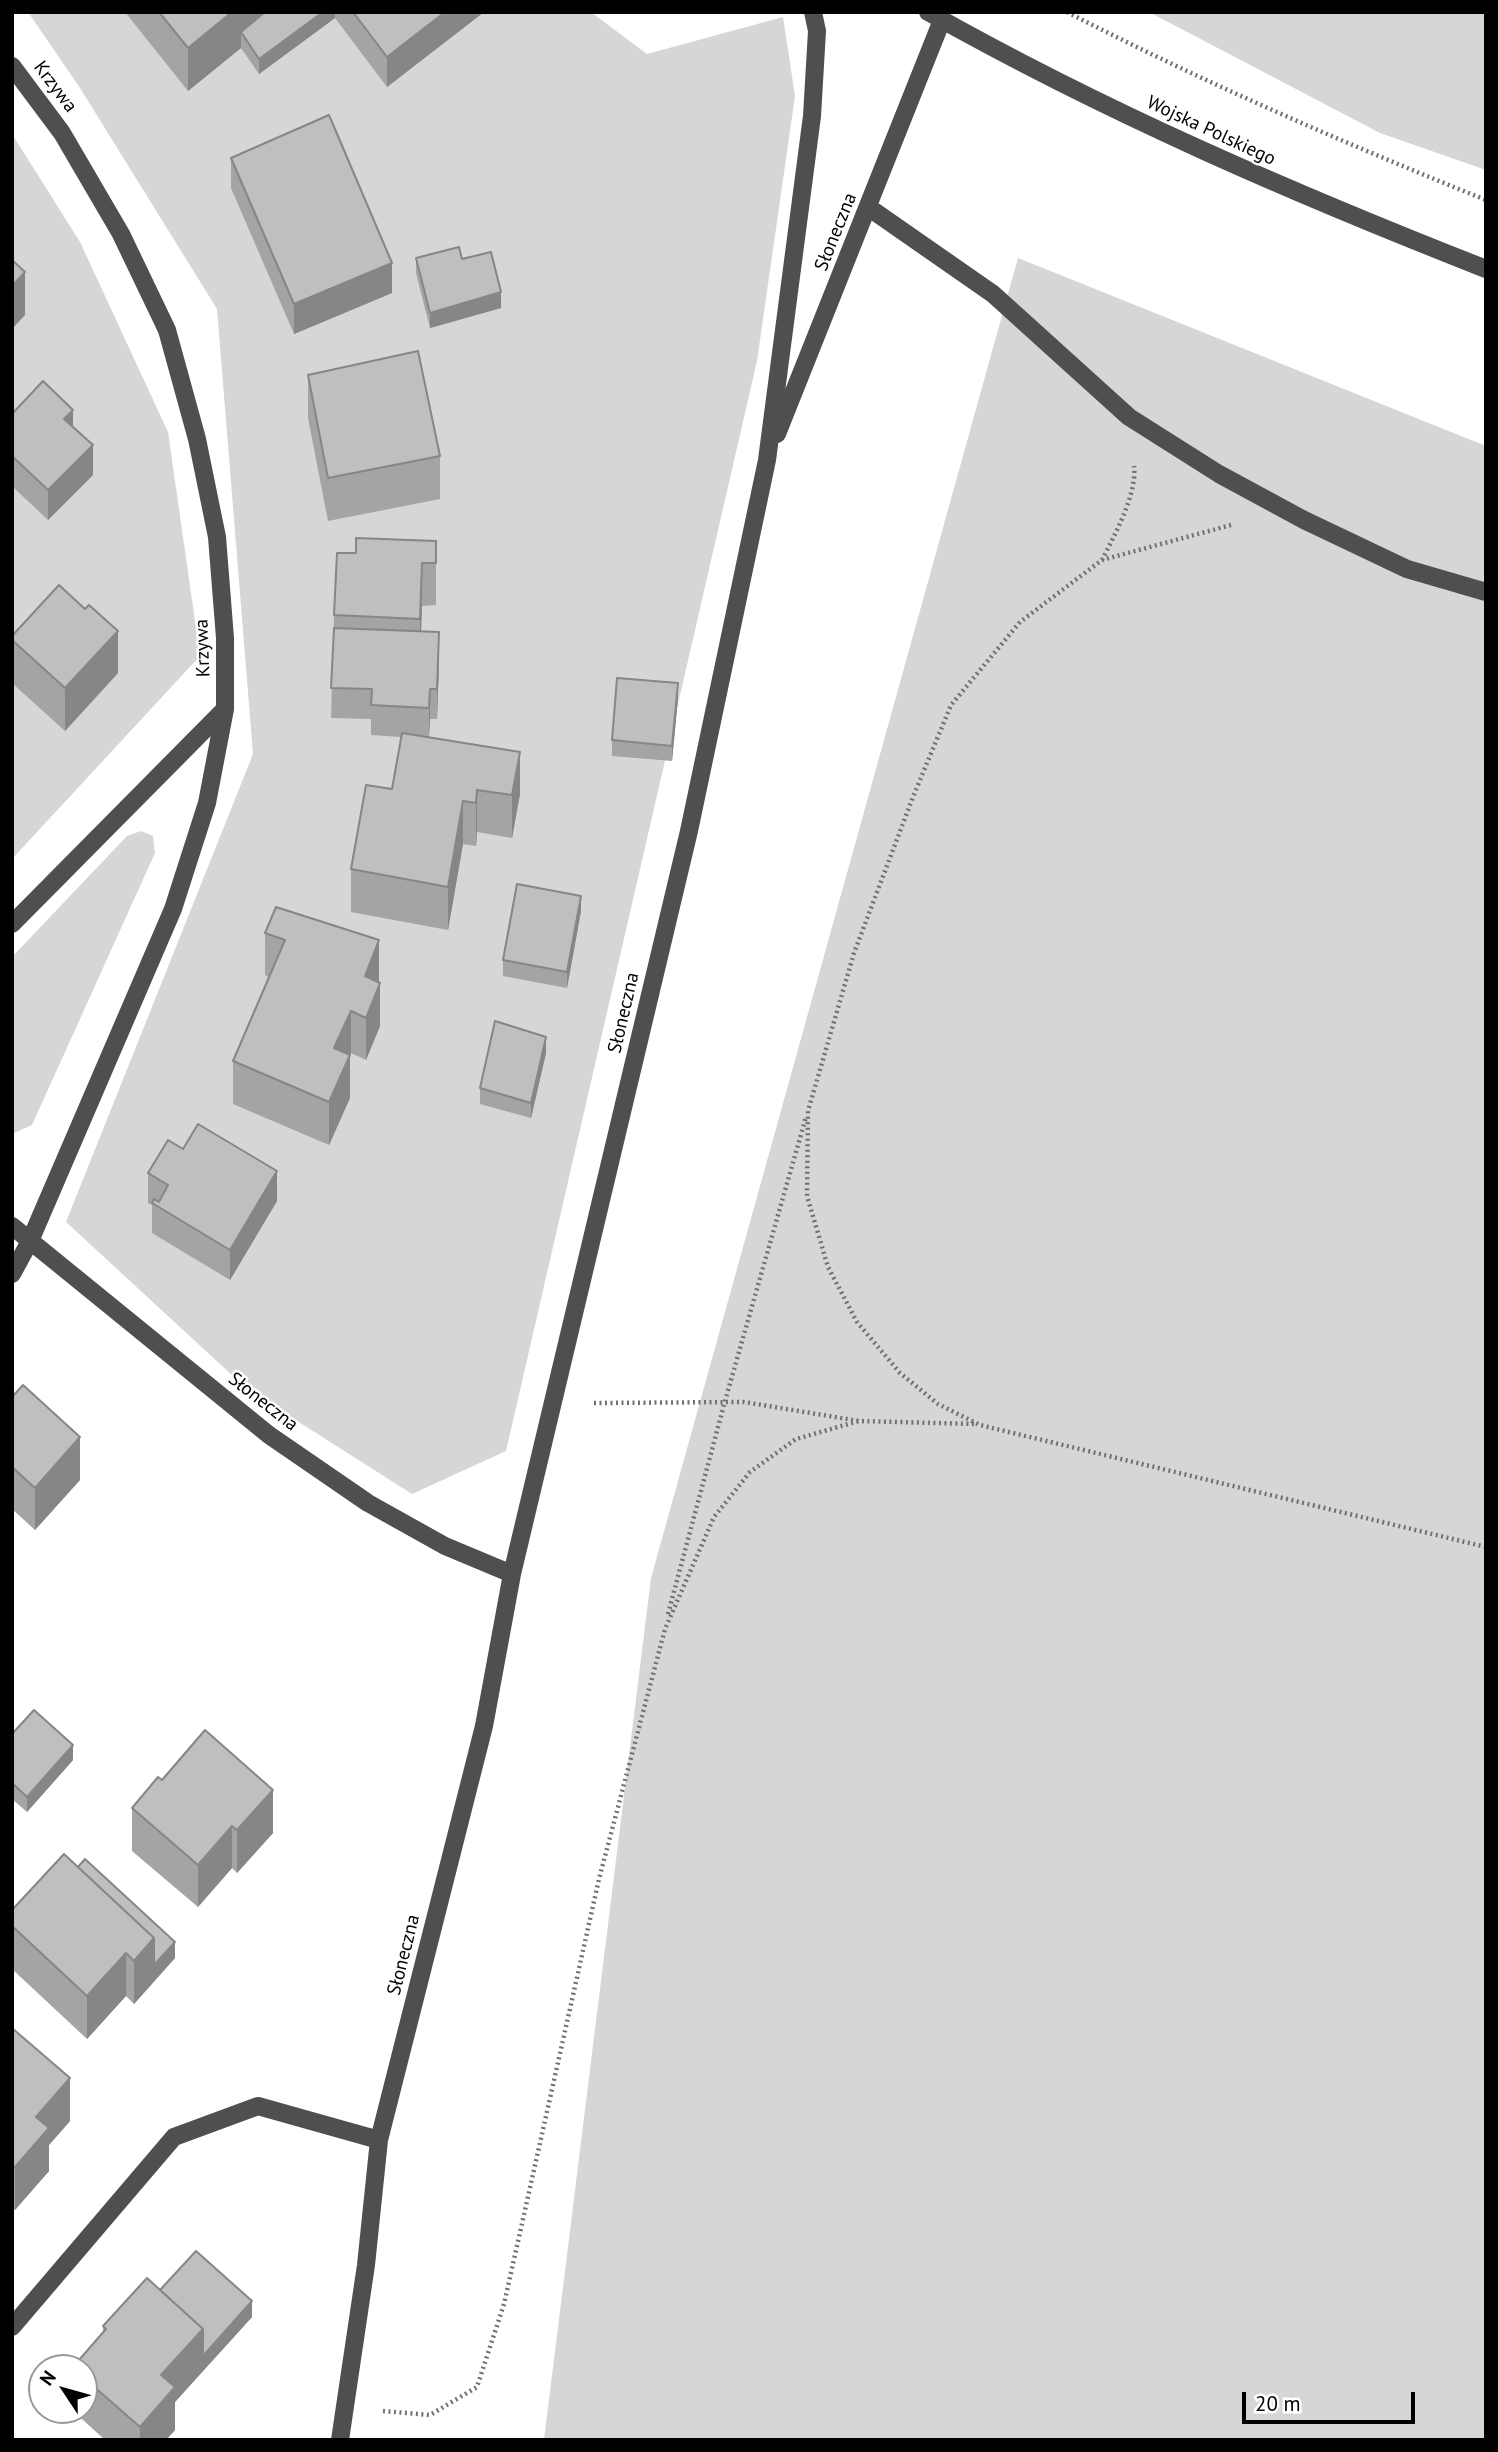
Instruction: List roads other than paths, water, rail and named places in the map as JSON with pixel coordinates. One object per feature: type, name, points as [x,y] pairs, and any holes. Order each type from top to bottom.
[{"type":"street","name":"Słoneczna","points":[[340,2440],[366,2265],[379,2140],[484,1726],[512,1574],[689,831],[767,460],[813,116],[817,31],[813,12]]},
{"type":"street","name":"Słoneczna","points":[[767,460],[868,207],[935,16]]},
{"type":"street","name":"Wojska Polskiego","points":[[935,16],[1117,111],[1200,150],[1313,200],[1486,269]]},
{"type":"street","name":"Krzywa","points":[[12,66],[62,133],[121,234],[167,330],[197,439],[218,537],[225,638],[225,709],[207,803],[173,909],[30,1241],[12,1274]]},
{"type":"street","points":[[868,207],[993,294],[1129,417],[1219,474],[1304,520],[1408,569],[1486,592]]},
{"type":"street","points":[[12,924],[225,709]]},
{"type":"street","name":"Słoneczna","points":[[12,1226],[269,1435],[368,1503],[445,1546],[512,1574]]},
{"type":"street","points":[[12,2327],[174,2137],[258,2106],[379,2140]]}]
